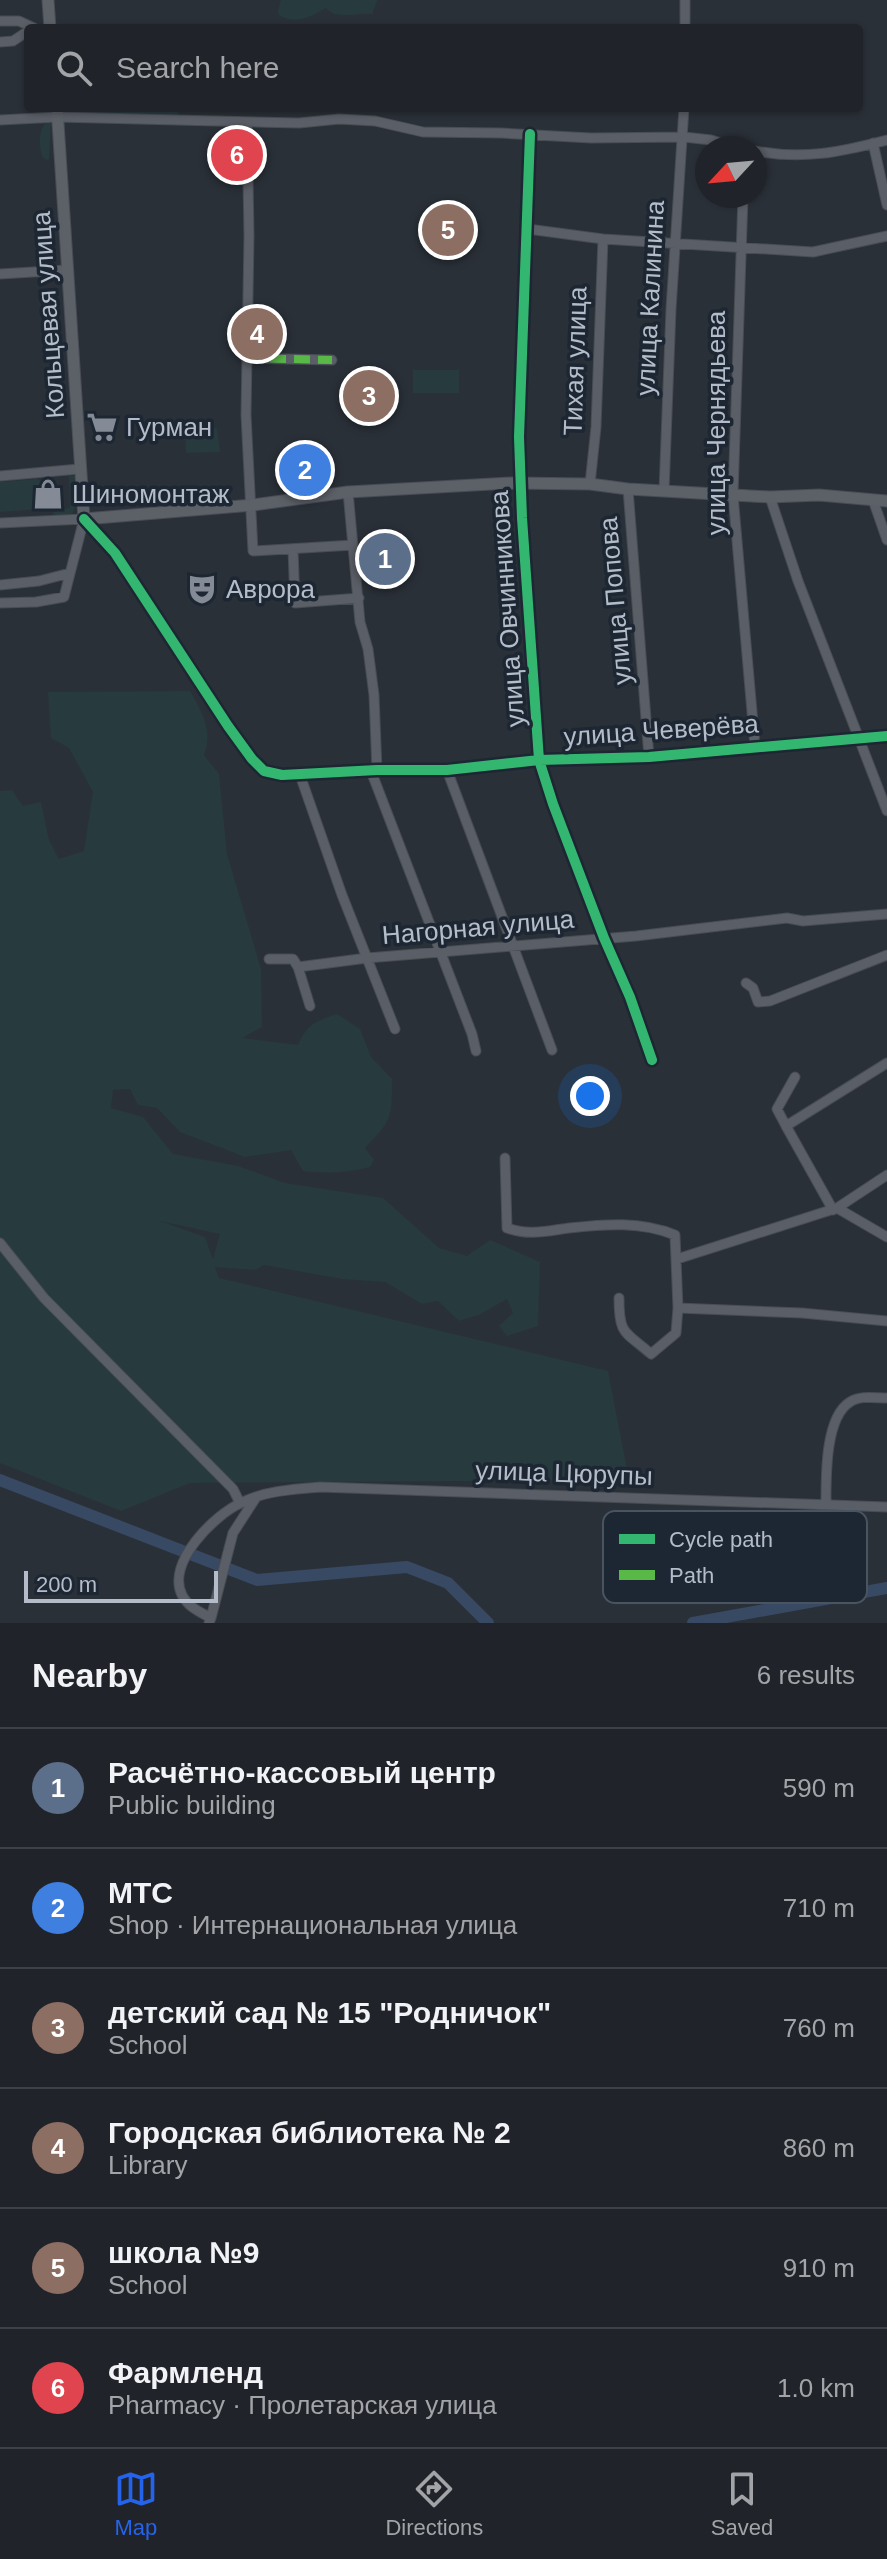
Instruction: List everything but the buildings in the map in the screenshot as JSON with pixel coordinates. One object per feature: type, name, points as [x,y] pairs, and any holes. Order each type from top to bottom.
[{"type":"main road","points":[[48,0],[50,24]]},
{"type":"main road","name":"Кольцевая улица","points":[[57,113],[84,519]]},
{"type":"main road","points":[[84,519],[253,505],[348,492],[520,483],[590,484],[770,497],[819,495],[887,501]]},
{"type":"street","points":[[685,0],[685,24]]},
{"type":"street","points":[[0,21],[19,21],[24,24]]},
{"type":"street","points":[[0,42],[13,41],[24,34]]},
{"type":"street","name":"улица Калинина","points":[[664,491],[665,420],[684,112]]},
{"type":"street","points":[[0,120],[57,113],[247,122],[299,123],[339,119],[375,121],[423,132],[695,138]]},
{"type":"street","points":[[247,122],[246,415],[253,551],[353,545]]},
{"type":"street","name":"улица Овчинникова","points":[[530,134],[520,374],[520,483],[539,760],[553,804],[652,1060]]},
{"type":"street","points":[[767,153],[797,157],[887,140]]},
{"type":"street","points":[[873,143],[887,205]]},
{"type":"street","name":"улица Чернядьева","points":[[742,208],[733,495],[755,746]]},
{"type":"street","points":[[528,229],[675,245],[819,252],[887,236]]},
{"type":"street","name":"Тихая улица","points":[[590,484],[596,427],[603,239]]},
{"type":"street","points":[[0,274],[66,270]]},
{"type":"street","points":[[246,358],[332,360]]},
{"type":"street","points":[[0,476],[79,469]]},
{"type":"street","name":"улица Попова","points":[[628,489],[649,757]]},
{"type":"street","points":[[348,492],[360,622],[368,649],[372,683],[374,771],[476,1051]]},
{"type":"street","points":[[770,497],[798,581],[887,811]]},
{"type":"street","points":[[873,500],[887,540]]},
{"type":"street","points":[[0,523],[84,519],[64,597],[0,603]]},
{"type":"street","name":"улица Чеверёва","points":[[84,519],[115,553],[252,759],[264,771],[300,775],[447,770],[539,760],[649,757],[887,736]]},
{"type":"street","points":[[293,549],[295,603],[359,598]]},
{"type":"street","points":[[0,585],[39,581],[70,573]]},
{"type":"street","points":[[447,770],[552,1050]]},
{"type":"street","points":[[300,775],[395,1029]]},
{"type":"street","name":"Нагорная улица","points":[[269,959],[293,959],[298,967],[787,918],[803,921],[887,914]]},
{"type":"street","points":[[746,983],[753,988],[758,1002],[770,1001],[887,955]]},
{"type":"street","points":[[298,967],[310,1006]]},
{"type":"street","points":[[786,1126],[887,1063]]},
{"type":"street","points":[[795,1077],[777,1109],[786,1126],[835,1209],[884,1233]]},
{"type":"street","points":[[505,1158],[507,1228],[534,1234],[642,1225],[657,1227],[675,1235],[676,1333],[651,1354],[625,1334],[619,1298]]},
{"type":"street","points":[[677,1259],[835,1209],[887,1175]]},
{"type":"street","points":[[0,1243],[44,1298],[233,1489],[240,1503],[216,1520],[192,1544],[178,1580],[182,1595],[210,1621],[233,1533],[255,1499]]},
{"type":"street","points":[[678,1308],[802,1313],[887,1321]]},
{"type":"street","points":[[826,1504],[829,1447],[837,1417],[846,1403],[857,1398],[887,1398]]},
{"type":"street","name":"улица Цюрупы","points":[[240,1503],[286,1490],[320,1487],[887,1507]]},
{"type":"green space","points":[[281,0],[377,1],[372,14],[341,15],[326,8],[304,19],[292,20],[279,15]]},
{"type":"green space","points":[[71,112],[179,112],[173,116]]},
{"type":"green space","points":[[47,122],[51,124],[49,159],[46,160],[42,156],[40,138]]},
{"type":"green space","points":[[413,370],[459,370],[459,393],[413,393]]},
{"type":"green space","points":[[217,428],[220,452],[186,453],[185,430]]},
{"type":"green space","points":[[69,476],[75,476],[75,507],[70,516],[54,518],[53,512],[70,508]]},
{"type":"green space","points":[[41,481],[43,506],[40,509],[0,512],[0,482]]},
{"type":"green space","points":[[190,691],[207,730],[204,755],[219,774],[227,854],[261,969],[262,1027],[242,1038],[298,1045],[313,1024],[337,1014],[360,1029],[371,1057],[392,1079],[389,1118],[365,1148],[374,1160],[370,1167],[345,1172],[303,1171],[291,1150],[245,1157],[180,1132],[157,1108],[138,1105],[130,1089],[113,1090],[111,1108],[143,1117],[173,1154],[238,1166],[285,1183],[383,1198],[439,1248],[467,1256],[490,1240],[540,1262],[538,1326],[507,1336],[499,1326],[513,1313],[507,1299],[479,1315],[459,1321],[438,1301],[422,1304],[385,1282],[342,1279],[264,1265],[255,1270],[215,1267],[219,1278],[608,1371],[629,1480],[190,1483],[121,1511],[0,1463],[0,791],[12,790],[23,806],[41,802],[49,840],[59,859],[84,851],[93,792],[69,748],[51,738],[48,692]],"holes":[[[160,1221],[220,1234],[213,1259],[205,1237]]]},
{"type":"waterway","points":[[0,1480],[257,1580],[407,1567],[448,1583],[488,1623]]},
{"type":"waterway","points":[[867,1592],[887,1588]]},
{"type":"waterway","points":[[693,1623],[804,1603]]},
{"type":"marked path","points":[[246,358],[332,360]]},
{"type":"cycle path","points":[[530,134],[519,437],[539,760],[553,804],[652,1060]]},
{"type":"cycle path","points":[[84,519],[115,553],[228,726],[264,771],[282,775],[447,770],[539,760],[649,757],[887,736]]},
{"type":"place","name":"Фармленд","points":[[237,155]]},
{"type":"place","name":"школа №9","points":[[448,230]]},
{"type":"place","name":"Городская библиотека № 2","points":[[257,334]]},
{"type":"place","name":"детский сад № 15 \"Родничок\"","points":[[369,396]]},
{"type":"place","name":"Гурман","points":[[102,427]]},
{"type":"place","name":"МТС","points":[[305,470]]},
{"type":"place","name":"Шиномонтаж","points":[[48,494]]},
{"type":"place","name":"Расчётно-кассовый центр","points":[[385,559]]},
{"type":"place","name":"Аврора","points":[[202,589]]}]
